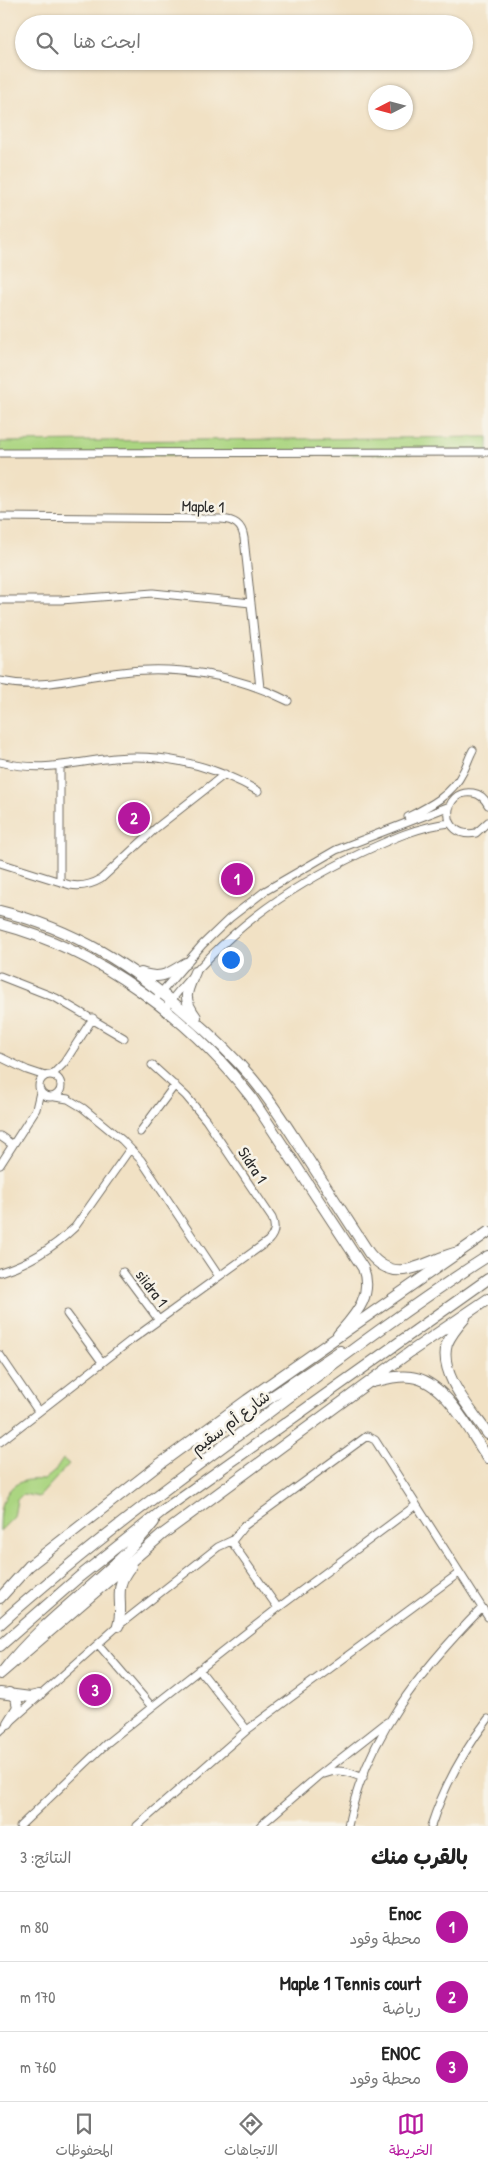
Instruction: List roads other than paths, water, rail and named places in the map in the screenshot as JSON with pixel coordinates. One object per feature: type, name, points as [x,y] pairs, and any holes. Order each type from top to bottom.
[{"type":"main road","points":[[0,910],[57,930],[108,955],[133,970],[156,977],[164,976],[186,963]]},
{"type":"main road","points":[[0,924],[61,946],[158,997],[171,1000],[209,1034],[245,1070],[270,1102],[374,1259],[387,1267],[402,1271],[417,1268],[444,1255],[459,1252]]},
{"type":"main road","points":[[133,970],[158,997],[164,1010],[197,1037],[251,1097],[363,1268],[367,1287],[360,1307],[334,1340]]},
{"type":"main road","points":[[195,972],[186,993],[187,1003],[209,1034]]},
{"type":"main road","points":[[0,1590],[178,1450],[488,1232]]},
{"type":"main road","name":"شارع أم سقيم","points":[[0,1624],[147,1503],[395,1320],[488,1256]]},
{"type":"main road","name":"شارع أم سقيم","points":[[0,1646],[79,1577],[162,1511],[488,1279]]},
{"type":"main road","points":[[2,1672],[142,1550],[369,1382],[488,1298]]},
{"type":"main road","points":[[472,1309],[452,1334],[446,1350],[446,1367],[456,1387],[488,1434]]},
{"type":"main road","points":[[178,1450],[219,1430],[356,1340],[395,1320]]},
{"type":"main road","points":[[369,1382],[398,1377],[416,1378],[437,1388],[449,1401],[488,1458]]},
{"type":"main road","points":[[2,1672],[42,1627],[134,1545],[162,1511]]},
{"type":"main road","points":[[118,1626],[121,1613],[120,1584],[142,1550]]},
{"type":"main road","points":[[0,1598],[29,1566]]},
{"type":"main road","points":[[5,1693],[30,1697],[39,1695]]},
{"type":"main road","points":[[5,1693],[16,1698],[18,1707],[8,1723]]},
{"type":"street","points":[[0,453],[488,452]]},
{"type":"street","name":"Maple 1","points":[[0,517],[232,520],[237,523],[243,532],[260,688]]},
{"type":"street","points":[[0,600],[61,600],[153,593],[251,603]]},
{"type":"street","points":[[0,681],[28,685],[53,684],[113,673],[169,670],[206,674],[260,688],[288,701]]},
{"type":"street","points":[[395,826],[432,806],[450,791],[463,772],[473,750]]},
{"type":"street","points":[[0,767],[60,766],[113,758],[145,756],[194,763],[225,774],[258,791]]},
{"type":"street","points":[[0,762],[12,766]]},
{"type":"street","points":[[60,766],[60,881]]},
{"type":"street","points":[[0,863],[82,886],[97,881],[156,828],[225,774]]},
{"type":"street","points":[[488,805],[482,796],[470,792],[459,795],[448,811],[450,823],[458,832],[470,834],[482,830],[488,822]]},
{"type":"street","points":[[158,997],[217,930],[265,891],[336,850],[450,806]]},
{"type":"street","points":[[164,1010],[195,972],[249,920],[311,878],[376,846],[419,829],[450,823]]},
{"type":"street","points":[[0,976],[43,992],[93,1018],[124,1038]]},
{"type":"street","points":[[36,1109],[39,1089],[48,1075],[64,1063],[93,1018]]},
{"type":"street","points":[[0,1057],[27,1070],[48,1075],[61,1083],[73,1101],[113,1132],[130,1149],[161,1187],[218,1276]]},
{"type":"street","points":[[0,1165],[36,1109],[60,1092],[64,1063]]},
{"type":"street","name":"Sidra 1","points":[[0,1442],[158,1319],[268,1241],[274,1233],[274,1223],[215,1132],[196,1108],[152,1065]]},
{"type":"street","points":[[27,1070],[39,1089],[52,1097],[73,1101]]},
{"type":"street","points":[[140,1132],[175,1086]]},
{"type":"street","points":[[0,1136],[13,1145]]},
{"type":"street","points":[[0,1272],[38,1256],[64,1238],[75,1227],[130,1149]]},
{"type":"street","name":"siidra 1","points":[[123,1272],[158,1319]]},
{"type":"street","points":[[67,1314],[102,1362]]},
{"type":"street","points":[[0,1355],[38,1412]]},
{"type":"street","points":[[0,1731],[118,1626],[218,1547],[232,1541],[244,1526],[364,1436],[370,1436],[381,1450],[488,1617]]},
{"type":"street","points":[[20,1826],[107,1743],[278,1608],[416,1506]]},
{"type":"street","points":[[232,1541],[278,1608]]},
{"type":"street","points":[[137,1826],[247,1730],[459,1573]]},
{"type":"street","points":[[348,1826],[362,1778],[389,1720],[430,1662],[482,1608]]},
{"type":"street","points":[[98,1644],[152,1707]]},
{"type":"street","points":[[199,1669],[247,1730]]},
{"type":"street","points":[[431,1826],[453,1771],[488,1719]]},
{"type":"street","points":[[260,1826],[317,1777],[389,1720]]},
{"type":"street","points":[[317,1777],[337,1770],[350,1772],[362,1778]]},
{"type":"place","name":"Maple 1 Tennis court","points":[[134,818]]},
{"type":"place","name":"Enoc","points":[[237,879]]},
{"type":"place","name":"ENOC","points":[[95,1690]]}]
